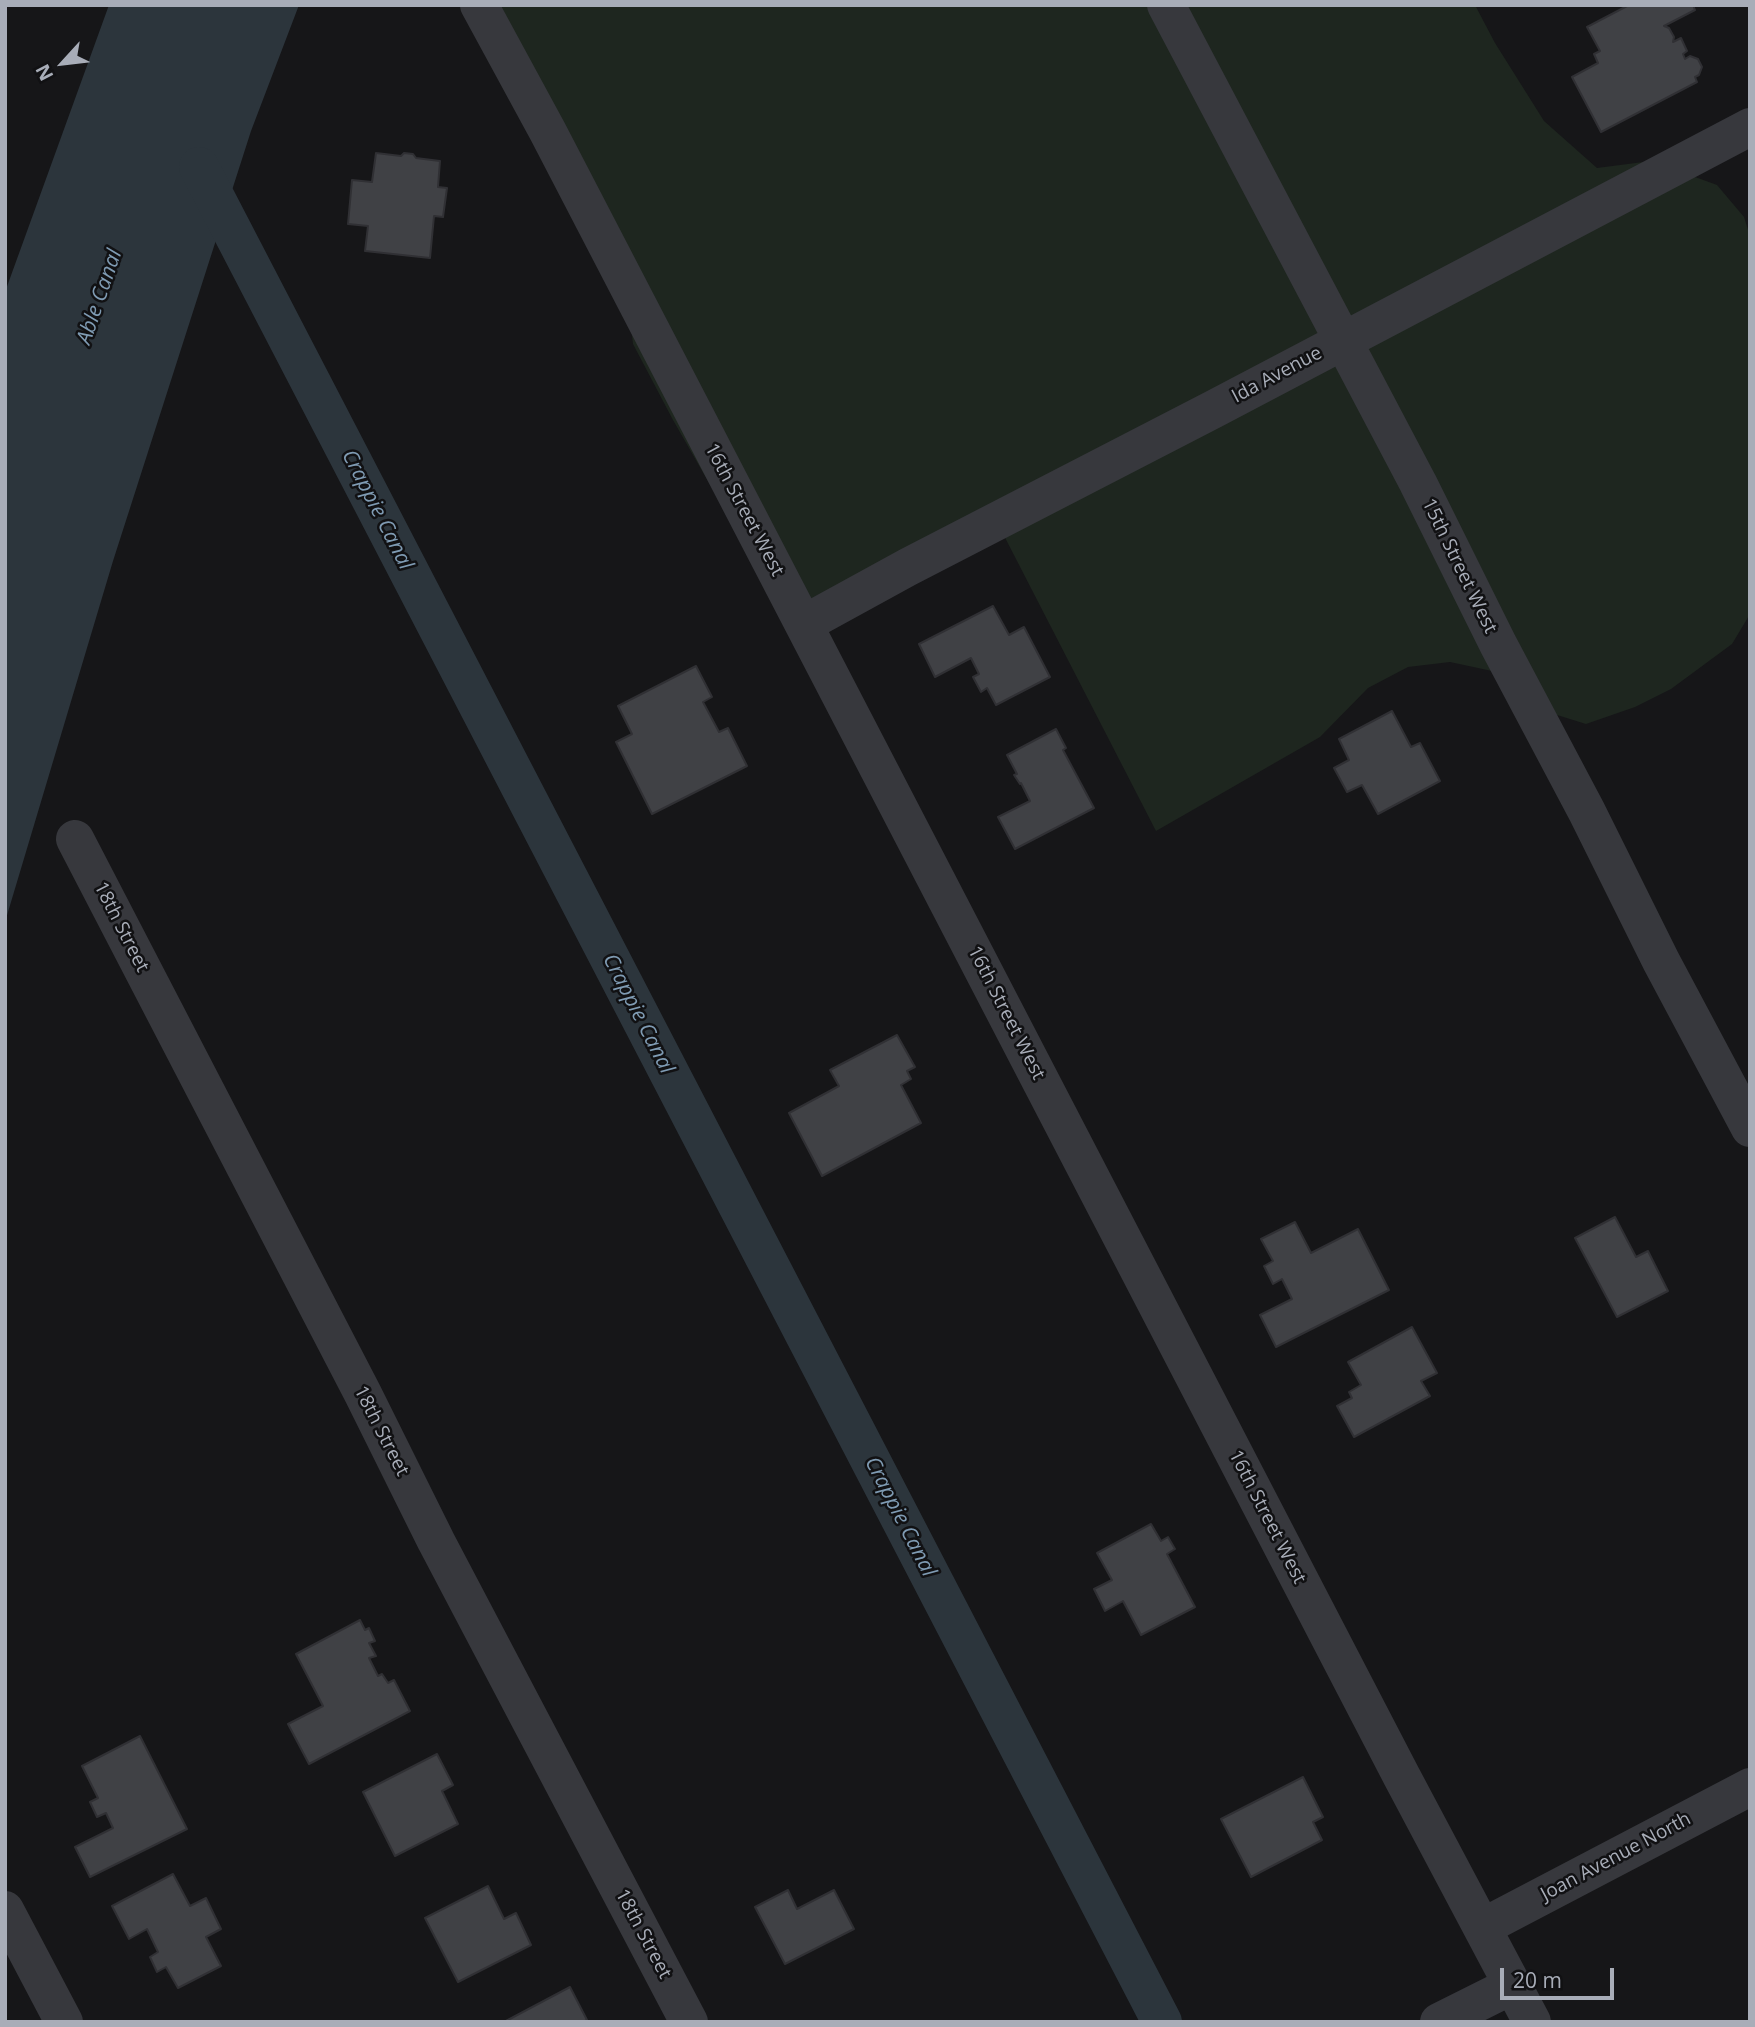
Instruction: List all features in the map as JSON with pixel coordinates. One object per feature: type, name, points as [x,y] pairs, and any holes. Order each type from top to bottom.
[{"type":"street","name":"16th Street West","points":[[479,5],[548,132],[1389,1752],[1532,2022]]},
{"type":"street","name":"15th Street West","points":[[1166,5],[1418,483],[1661,961],[1750,1128]]},
{"type":"street","name":"Ida Avenue","points":[[804,624],[1750,127]]},
{"type":"street","name":"18th Street","points":[[75,839],[363,1394],[436,1541],[689,2022]]},
{"type":"street","name":"Joan Avenue North","points":[[1483,1927],[1750,1787]]},
{"type":"street","points":[[5,1910],[64,2022]]},
{"type":"street","points":[[1439,2022],[1513,1985]]},
{"type":"shaded area","points":[[497,5],[1475,5],[1495,43],[1544,121],[1597,168],[1651,161],[1717,185],[1744,217],[1750,236],[1750,614],[1732,644],[1671,689],[1635,707],[1586,724],[1541,710],[1506,674],[1450,662],[1408,667],[1368,688],[1320,737],[1156,831],[998,524],[793,630],[673,420],[633,344],[630,318]]},
{"type":"water","name":"Able Canal","points":[[109,5],[299,5],[251,131],[113,561],[5,922],[5,292]]},
{"type":"building","points":[[1629,5],[1693,5],[1695,10],[1664,26],[1669,28],[1674,37],[1673,42],[1681,38],[1687,51],[1683,54],[1685,59],[1690,56],[1698,59],[1702,67],[1699,75],[1695,77],[1697,82],[1601,132],[1572,77],[1598,63],[1594,54],[1600,51],[1587,27]]},
{"type":"building","points":[[376,153],[401,156],[404,153],[413,154],[416,158],[440,161],[438,187],[447,188],[443,217],[434,216],[430,258],[365,251],[368,226],[348,224],[352,180],[372,182]]},
{"type":"building","points":[[993,606],[1009,635],[1024,627],[1050,677],[996,705],[987,688],[981,692],[973,677],[979,674],[971,658],[935,677],[919,644]]},
{"type":"building","points":[[696,666],[712,697],[703,702],[719,732],[728,728],[747,766],[652,814],[616,742],[632,734],[618,706]]},
{"type":"building","points":[[1392,711],[1411,747],[1420,743],[1440,781],[1378,814],[1362,785],[1347,792],[1334,768],[1349,760],[1339,739]]},
{"type":"building","points":[[1056,729],[1066,748],[1063,750],[1094,808],[1015,849],[998,817],[1030,801],[1014,775],[1017,774],[1007,755]]},
{"type":"building","points":[[897,1035],[915,1067],[907,1071],[911,1079],[901,1085],[921,1123],[822,1176],[789,1113],[839,1086],[830,1070]]},
{"type":"building","points":[[1615,1217],[1636,1257],[1648,1251],[1668,1291],[1617,1317],[1575,1238]]},
{"type":"building","points":[[1295,1222],[1311,1253],[1358,1229],[1389,1290],[1276,1347],[1260,1315],[1292,1299],[1282,1279],[1273,1284],[1264,1266],[1273,1261],[1261,1239]]},
{"type":"building","points":[[1412,1327],[1437,1373],[1421,1381],[1430,1396],[1354,1437],[1337,1406],[1352,1398],[1349,1392],[1361,1385],[1348,1362]]},
{"type":"building","points":[[1151,1524],[1161,1541],[1168,1537],[1175,1549],[1167,1554],[1195,1607],[1141,1635],[1123,1601],[1105,1611],[1094,1589],[1112,1580],[1097,1553]]},
{"type":"building","points":[[360,1620],[365,1630],[369,1628],[375,1641],[369,1643],[376,1656],[369,1658],[378,1676],[382,1674],[388,1683],[394,1680],[410,1711],[309,1764],[288,1724],[323,1706],[296,1654]]},
{"type":"building","points":[[140,1736],[187,1829],[90,1877],[75,1847],[113,1828],[106,1813],[97,1817],[90,1802],[98,1798],[82,1766]]},
{"type":"building","points":[[437,1754],[453,1785],[442,1791],[458,1824],[395,1856],[363,1792]]},
{"type":"building","points":[[1303,1777],[1323,1817],[1313,1822],[1322,1840],[1251,1877],[1221,1819]]},
{"type":"building","points":[[173,1874],[190,1906],[206,1898],[221,1929],[206,1937],[221,1966],[178,1988],[166,1967],[157,1972],[150,1957],[158,1952],[147,1929],[129,1939],[112,1906]]},
{"type":"building","points":[[488,1886],[504,1919],[516,1913],[531,1945],[458,1982],[425,1918]]},
{"type":"building","points":[[788,1890],[797,1909],[834,1890],[854,1929],[785,1964],[755,1907]]},
{"type":"building","points":[[570,1987],[587,2020],[504,2022]]},
{"type":"waterway","name":"Crappie Canal","points":[[199,167],[1162,2022]]}]
